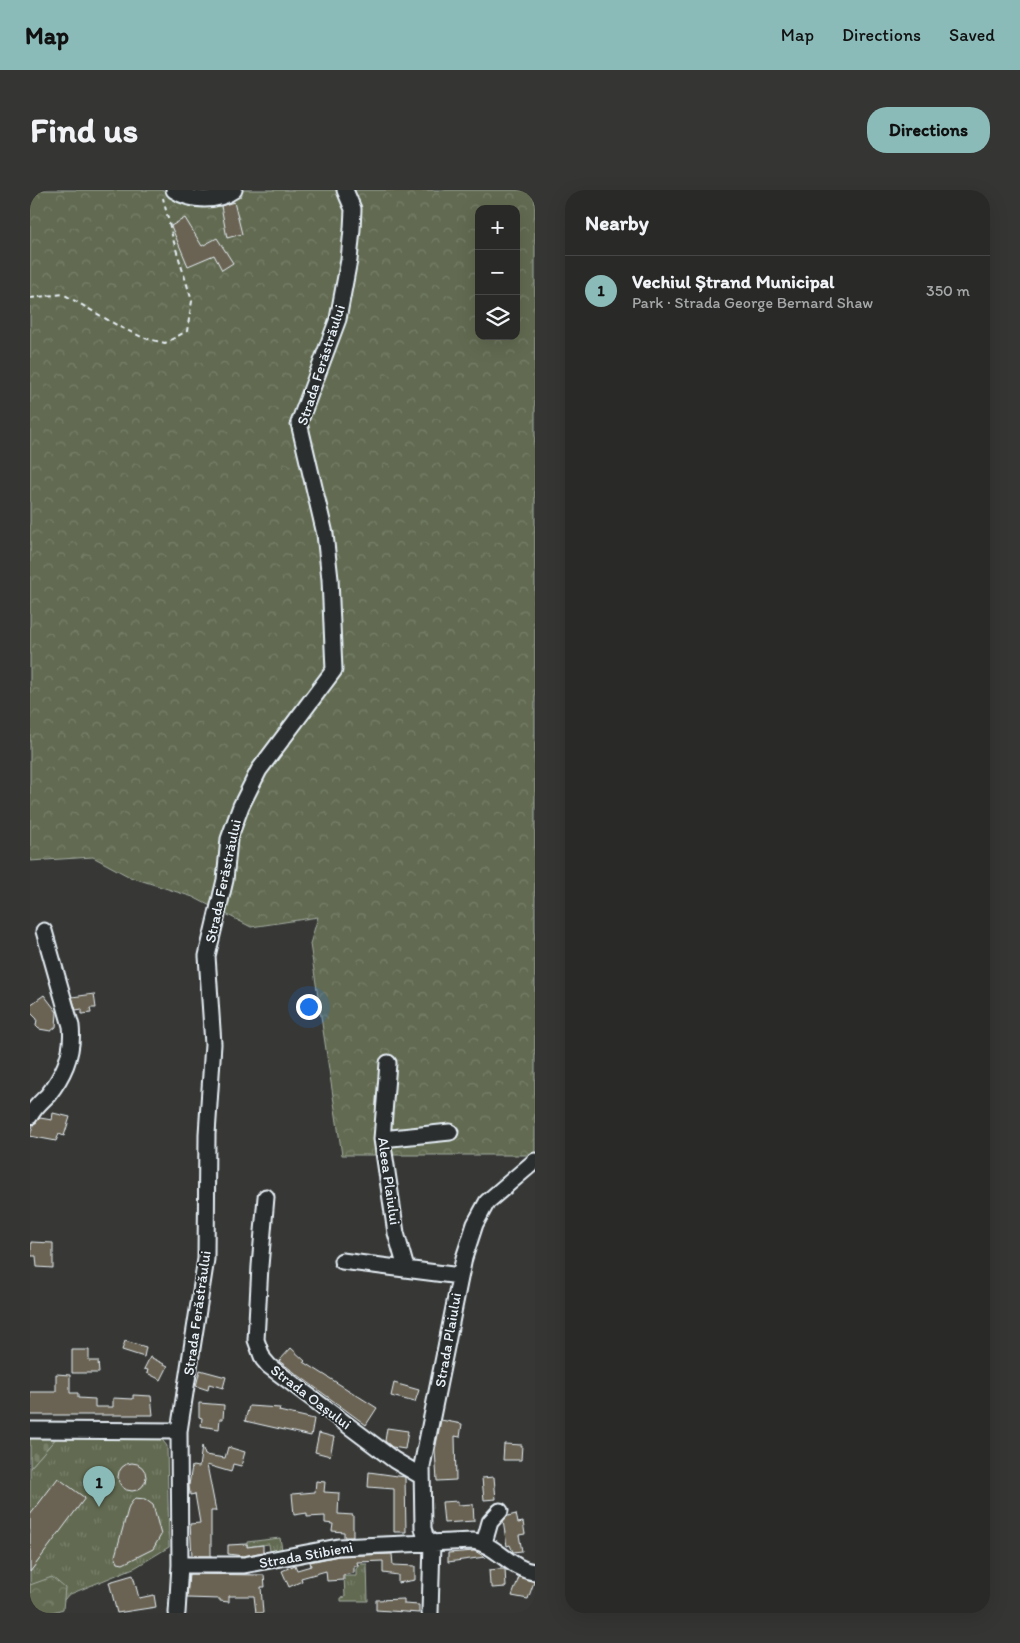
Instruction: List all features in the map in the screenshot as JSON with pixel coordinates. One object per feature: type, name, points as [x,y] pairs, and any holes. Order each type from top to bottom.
[{"type":"street","points":[[174,190],[210,200],[222,198],[234,190]]},
{"type":"street","name":"Strada Ferăstrăului","points":[[177,1613],[180,1565],[179,1431],[206,1259],[207,1134],[213,1044],[207,956],[225,880],[229,839],[241,806],[259,770],[334,670],[330,578],[325,534],[299,423],[338,319],[349,260],[352,229],[352,209],[345,190]]},
{"type":"street","points":[[30,1116],[49,1094],[66,1065],[72,1038],[71,1026],[44,931]]},
{"type":"street","name":"Aleea Plaiului","points":[[388,1063],[382,1138],[396,1233],[406,1268]]},
{"type":"street","points":[[382,1138],[450,1132]]},
{"type":"street","name":"Strada Plaiului","points":[[432,1543],[425,1536],[423,1528],[421,1476],[460,1276],[475,1224],[481,1211],[494,1194],[535,1161]]},
{"type":"street","name":"Strada Oașului","points":[[266,1197],[256,1340],[263,1359],[269,1366],[394,1460],[421,1476]]},
{"type":"street","points":[[342,1261],[460,1276]]},
{"type":"street","points":[[30,1430],[179,1431]]},
{"type":"street","points":[[500,1511],[490,1522],[487,1535],[524,1569],[535,1572]]},
{"type":"street","name":"Strada Stibieni","points":[[180,1565],[244,1565],[338,1547],[473,1541],[487,1535]]},
{"type":"street","points":[[430,1613],[432,1543]]},
{"type":"path","points":[[30,298],[63,294],[120,327],[144,338],[165,343],[186,332],[192,301],[175,248],[162,190]]},
{"type":"green space","points":[[30,190],[535,190],[535,1155],[342,1155],[310,944],[318,917],[251,927],[193,897],[130,877],[93,857],[30,861]]},
{"type":"green space","points":[[30,1436],[57,1437],[30,1468]]},
{"type":"green space","points":[[57,1437],[160,1437],[167,1446],[169,1547],[136,1567],[68,1595],[54,1613],[30,1613],[30,1468]]},
{"type":"green space","points":[[280,1538],[283,1555],[271,1557],[269,1544],[252,1546],[250,1557],[248,1557],[247,1542]]},
{"type":"green space","points":[[360,1564],[367,1564],[368,1601],[341,1601],[341,1598],[345,1597],[344,1576],[356,1576],[356,1569]]},
{"type":"green space","points":[[52,1577],[65,1588],[63,1609],[50,1613],[30,1613],[30,1585]]},
{"type":"building","points":[[234,202],[242,234],[227,238],[221,206]]},
{"type":"building","points":[[185,218],[202,246],[217,238],[233,263],[222,270],[214,255],[188,266],[171,226]]},
{"type":"building","points":[[94,994],[96,1008],[90,1008],[91,1013],[82,1014],[82,1009],[76,1010],[72,997]]},
{"type":"building","points":[[44,995],[57,1012],[56,1027],[51,1031],[39,1029],[36,1026],[37,1019],[30,1012],[30,1005]]},
{"type":"building","points":[[53,1113],[70,1117],[64,1136],[59,1134],[56,1141],[30,1136],[33,1125],[40,1118],[52,1120]]},
{"type":"building","points":[[31,1242],[53,1243],[53,1268],[37,1267],[36,1256],[31,1256]]},
{"type":"building","points":[[125,1341],[146,1347],[144,1357],[122,1350]]},
{"type":"building","points":[[291,1348],[304,1362],[377,1408],[366,1425],[279,1361]]},
{"type":"building","points":[[72,1350],[89,1350],[89,1361],[98,1361],[99,1373],[72,1373]]},
{"type":"building","points":[[150,1357],[168,1366],[161,1380],[147,1373],[148,1370],[144,1369]]},
{"type":"building","points":[[200,1370],[226,1377],[223,1388],[209,1384],[208,1390],[196,1386]]},
{"type":"building","points":[[56,1374],[70,1375],[70,1393],[78,1393],[78,1398],[95,1399],[95,1407],[113,1407],[113,1398],[133,1399],[133,1395],[151,1396],[153,1415],[30,1415],[30,1392],[56,1392]]},
{"type":"building","points":[[394,1383],[419,1390],[415,1402],[391,1396]]},
{"type":"building","points":[[199,1403],[224,1405],[223,1419],[220,1419],[219,1429],[201,1426],[202,1418],[199,1417]]},
{"type":"building","points":[[249,1406],[280,1408],[279,1411],[314,1419],[311,1436],[245,1421]]},
{"type":"building","points":[[441,1420],[462,1424],[460,1437],[455,1436],[456,1480],[437,1481],[435,1450]]},
{"type":"building","points":[[387,1428],[408,1431],[405,1449],[392,1447],[385,1441]]},
{"type":"building","points":[[319,1433],[334,1437],[330,1456],[315,1452]]},
{"type":"building","points":[[504,1444],[522,1445],[521,1460],[503,1460]]},
{"type":"building","points":[[202,1446],[205,1455],[225,1458],[228,1447],[245,1452],[241,1466],[233,1464],[231,1472],[207,1465],[216,1511],[211,1511],[211,1556],[192,1556],[190,1524],[200,1523],[195,1494],[190,1495],[189,1485],[192,1466],[199,1467]]},
{"type":"building","points":[[132,1463],[142,1467],[146,1477],[142,1487],[132,1491],[122,1487],[118,1477],[122,1467]]},
{"type":"building","points":[[369,1472],[405,1477],[406,1532],[394,1532],[394,1489],[368,1487]]},
{"type":"building","points":[[494,1477],[496,1499],[484,1500],[482,1478]]},
{"type":"building","points":[[58,1478],[85,1498],[30,1572],[30,1515]]},
{"type":"building","points":[[316,1481],[325,1482],[324,1492],[339,1493],[338,1514],[353,1515],[353,1537],[344,1537],[344,1532],[332,1531],[333,1524],[325,1523],[325,1516],[307,1517],[307,1513],[294,1515],[292,1494],[315,1492]]},
{"type":"building","points":[[135,1498],[145,1499],[153,1505],[161,1535],[153,1549],[123,1564],[118,1563],[115,1556],[129,1506]]},
{"type":"building","points":[[458,1501],[458,1505],[473,1504],[474,1521],[444,1523],[442,1502]]},
{"type":"building","points":[[516,1514],[518,1523],[523,1522],[525,1534],[519,1535],[522,1551],[513,1552],[510,1545],[507,1546],[503,1521],[508,1516]]},
{"type":"building","points":[[247,1544],[247,1547],[263,1545],[263,1552],[243,1556],[228,1554],[228,1545]]},
{"type":"building","points":[[475,1551],[485,1557],[448,1562],[448,1553]]},
{"type":"building","points":[[392,1554],[393,1565],[415,1566],[415,1580],[398,1583],[398,1575],[383,1573],[383,1561],[357,1562],[358,1566],[354,1566],[354,1573],[343,1575],[343,1580],[327,1581],[326,1571],[301,1578],[302,1581],[289,1587],[282,1571],[295,1565],[297,1570],[311,1566],[310,1562],[339,1556]]},
{"type":"building","points":[[505,1569],[506,1587],[492,1588],[489,1570]]},
{"type":"building","points":[[189,1574],[264,1575],[265,1587],[261,1587],[263,1613],[256,1613],[254,1596],[229,1596],[229,1602],[220,1601],[220,1599],[187,1598]]},
{"type":"building","points":[[133,1575],[139,1598],[154,1595],[156,1607],[117,1613],[109,1582]]},
{"type":"building","points":[[519,1577],[534,1582],[528,1599],[512,1596]]},
{"type":"building","points":[[404,1599],[404,1604],[419,1605],[419,1613],[376,1610],[376,1600]]},
{"type":"place","name":"Vechiul Ștrand Municipal","points":[[99,1507]]}]
